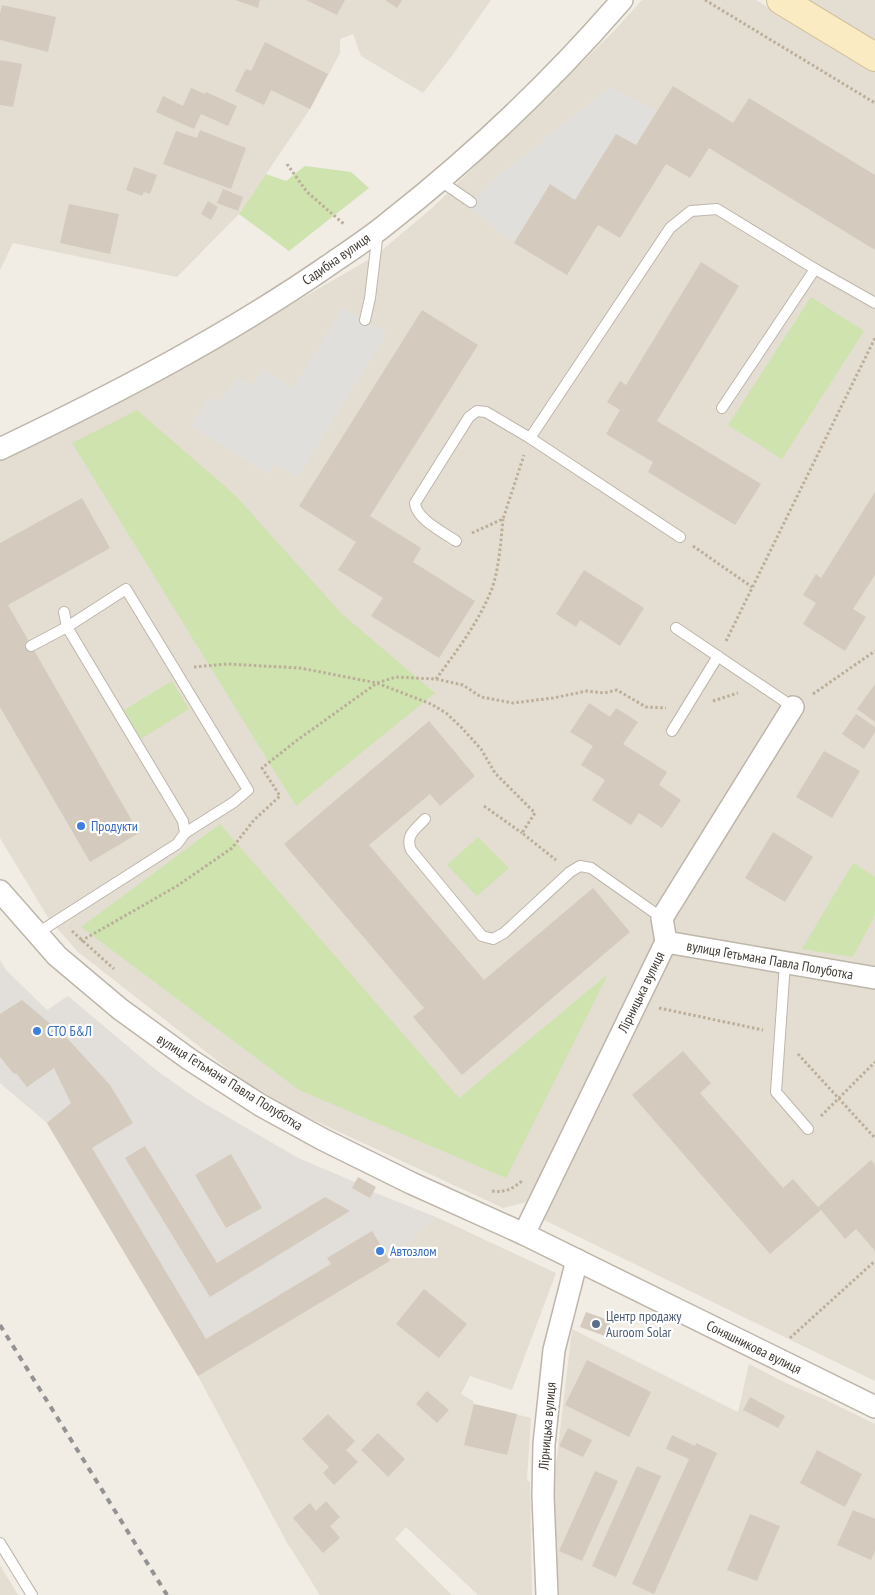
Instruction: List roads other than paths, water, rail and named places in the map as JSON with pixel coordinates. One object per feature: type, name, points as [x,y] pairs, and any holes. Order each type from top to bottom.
[{"type":"street","name":"Садибна вулиця","points":[[0,449],[114,394],[175,360],[297,287],[378,230],[502,126],[587,41],[622,0]]},
{"type":"street","points":[[781,0],[875,58]]},
{"type":"street","points":[[662,918],[793,707]]},
{"type":"street","name":"вулиця Гетьмана Павла Полуботка","points":[[0,891],[57,956],[135,1020],[188,1059],[260,1104],[322,1139],[411,1183],[524,1234]]},
{"type":"street","name":"Лірницька вулиця","points":[[524,1234],[666,942],[662,918]]},
{"type":"street","name":"вулиця Гетьмана Павла Полуботка","points":[[666,942],[875,978]]},
{"type":"street","name":"Соняшникова вулиця","points":[[524,1234],[875,1407]]},
{"type":"street","name":"Лірницька вулиця","points":[[547,1595],[543,1496],[544,1444],[554,1350],[577,1260]]},
{"type":"lane","points":[[439,180],[471,202]]},
{"type":"lane","points":[[530,438],[670,228],[691,211],[717,209],[875,303]]},
{"type":"lane","points":[[365,320],[370,298],[378,230]]},
{"type":"lane","points":[[722,408],[815,269]]},
{"type":"lane","points":[[456,541],[420,516],[416,510],[415,503],[468,417],[477,411],[486,412],[530,438],[680,537]]},
{"type":"lane","points":[[31,646],[67,627],[126,590],[248,790],[234,802],[185,833],[177,844],[36,934]]},
{"type":"lane","points":[[64,612],[67,627],[183,821],[185,833]]},
{"type":"lane","points":[[676,628],[793,707]]},
{"type":"lane","points":[[672,731],[718,656]]},
{"type":"lane","points":[[425,820],[411,834],[408,842],[412,850],[482,936],[493,939],[504,933],[570,872],[580,866],[591,868],[662,918]]},
{"type":"lane","points":[[785,963],[776,1092],[808,1129]]},
{"type":"lane","points":[[0,1543],[32,1595]]},
{"type":"railway","points":[[0,1325],[167,1595]]},
{"type":"place","name":"Продукти","points":[[81,826]]},
{"type":"place","name":"СТО Б&Л","points":[[37,1031]]},
{"type":"place","name":"Автозлом","points":[[380,1251]]},
{"type":"place","name":"Центр продажу Auroom Solar","points":[[596,1324]]}]
